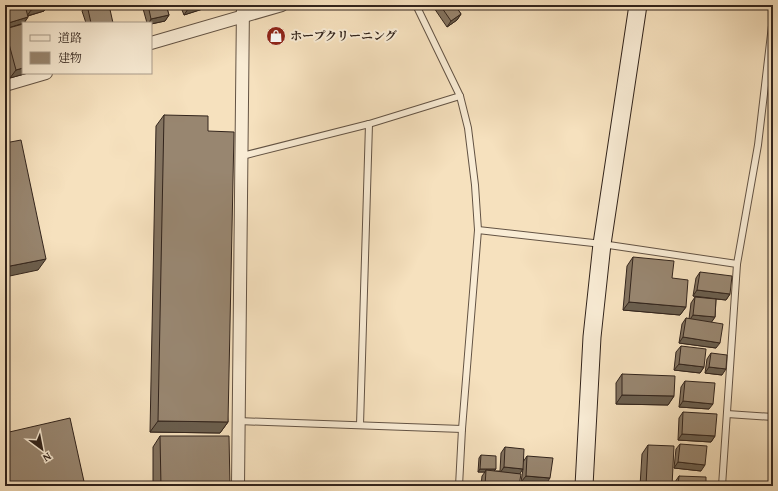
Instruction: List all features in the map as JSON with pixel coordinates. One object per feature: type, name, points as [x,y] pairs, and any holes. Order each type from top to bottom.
[{"type":"street","points":[[152,43],[243,11],[282,5]]},
{"type":"street","points":[[584,486],[592,337],[602,244],[638,5]]},
{"type":"street","points":[[238,486],[243,11]]},
{"type":"street","points":[[5,85],[43,74]]},
{"type":"lane","points":[[416,5],[460,96],[468,128],[475,185],[478,230],[462,429],[459,486]]},
{"type":"lane","points":[[722,486],[737,264],[770,68],[773,17]]},
{"type":"lane","points":[[242,156],[369,124],[460,96]]},
{"type":"lane","points":[[360,425],[369,124]]},
{"type":"lane","points":[[478,230],[602,244],[737,264]]},
{"type":"lane","points":[[727,414],[773,417]]},
{"type":"lane","points":[[238,421],[462,429]]},
{"type":"building","points":[[5,5],[25,5],[28,17],[5,24]]},
{"type":"building","points":[[30,5],[48,5],[31,10]]},
{"type":"building","points":[[87,5],[109,5],[113,22],[91,22]]},
{"type":"building","points":[[148,5],[166,5],[169,15],[151,19]]},
{"type":"building","points":[[440,5],[455,5],[461,14],[451,21]]},
{"type":"building","points":[[22,24],[22,68],[16,70],[5,29]]},
{"type":"building","points":[[164,115],[208,116],[208,131],[234,132],[228,422],[158,421]]},
{"type":"building","points":[[21,140],[46,259],[5,267],[5,143]]},
{"type":"building","points":[[633,257],[674,261],[672,278],[688,280],[686,307],[629,302]]},
{"type":"building","points":[[700,272],[732,276],[730,294],[697,290]]},
{"type":"building","points":[[695,297],[716,299],[715,317],[693,315]]},
{"type":"building","points":[[686,318],[723,324],[720,343],[683,337]]},
{"type":"building","points":[[681,346],[706,349],[704,367],[679,364]]},
{"type":"building","points":[[711,353],[727,355],[726,369],[709,367]]},
{"type":"building","points":[[622,374],[675,376],[674,396],[622,395]]},
{"type":"building","points":[[685,381],[715,383],[713,404],[683,401]]},
{"type":"building","points":[[683,412],[717,414],[715,436],[682,434]]},
{"type":"building","points":[[70,418],[85,486],[5,486],[5,433]]},
{"type":"building","points":[[160,436],[229,436],[230,486],[161,486]]},
{"type":"building","points":[[680,444],[707,446],[705,465],[678,462]]},
{"type":"building","points":[[648,445],[674,446],[672,486],[646,486]]},
{"type":"building","points":[[505,447],[524,449],[523,469],[504,467]]},
{"type":"building","points":[[481,455],[496,456],[496,469],[480,469]]},
{"type":"building","points":[[527,456],[553,458],[550,478],[526,476]]},
{"type":"building","points":[[486,470],[521,474],[519,486],[485,486]]},
{"type":"building","points":[[679,476],[706,477],[706,486],[678,486]]},
{"type":"place","name":"ホープクリーニング","points":[[276,36]]}]
